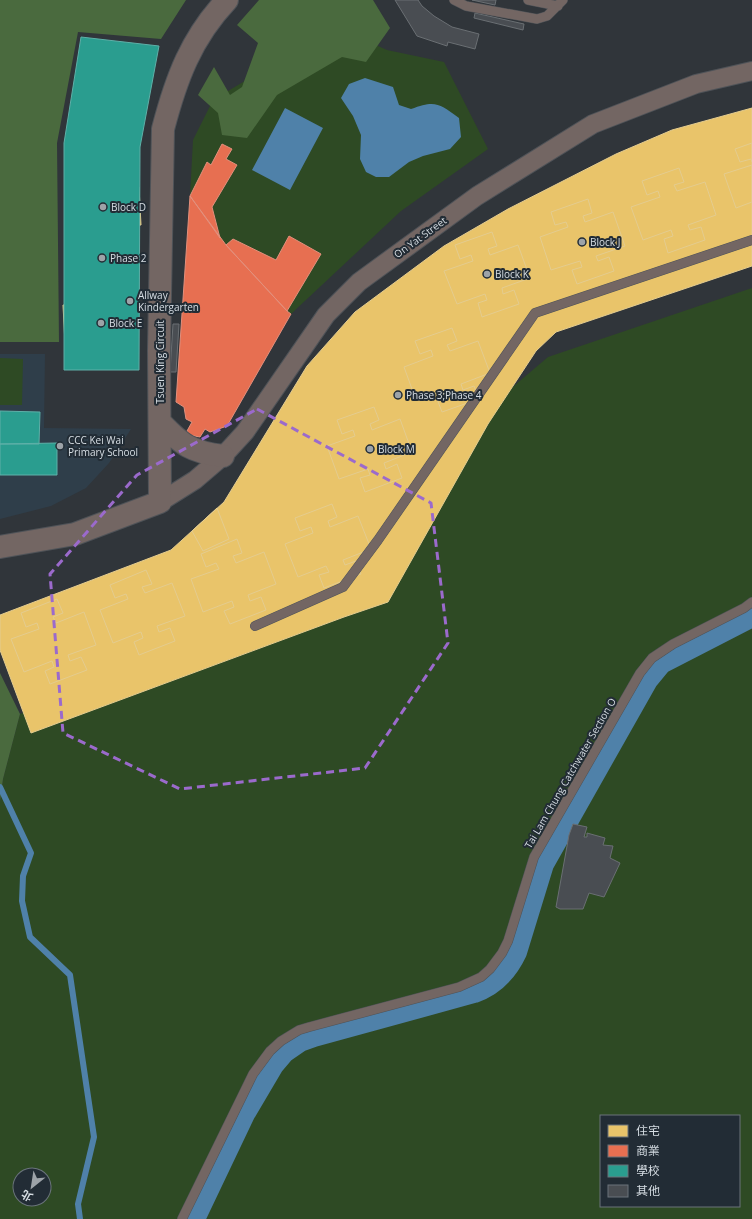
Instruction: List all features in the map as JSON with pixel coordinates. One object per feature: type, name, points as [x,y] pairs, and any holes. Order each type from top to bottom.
[{"type":"street","name":"Tsuen King Circuit","points":[[160,502],[160,248],[163,129],[172,96],[194,42],[211,17],[227,0]]},
{"type":"street","name":"On Yat Street","points":[[160,502],[195,480],[223,456],[245,432],[326,315],[359,282],[477,196],[593,124],[696,84],[752,70]]},
{"type":"street","points":[[160,422],[178,441],[188,448],[208,454],[223,456]]},
{"type":"street","points":[[0,547],[75,534],[160,502]]},
{"type":"lane","points":[[454,0],[466,6],[537,19],[547,16],[561,3]]},
{"type":"lane","points":[[528,0],[561,3]]},
{"type":"lane","points":[[255,626],[343,587],[378,540],[535,313],[752,240]]},
{"type":"lane","name":"Tai Lam Chung Catchwater Section O","points":[[182,1219],[248,1083],[267,1055],[281,1041],[304,1028],[459,987],[481,977],[490,969],[500,957],[508,941],[534,857],[640,673],[652,658],[673,644],[734,613],[752,602]]},
{"type":"highlighted area","points":[[257,409],[431,503],[448,643],[365,768],[180,789],[63,733],[50,574],[137,475]]},
{"type":"shaded area","name":"CCC Kei Wai Primary School","points":[[0,354],[45,354],[44,428],[131,429],[109,463],[86,488],[51,506],[0,519]]},
{"type":"green space","points":[[0,0],[186,0],[161,39],[78,32],[57,143],[59,342],[0,342]]},
{"type":"green space","points":[[259,0],[373,0],[390,28],[366,62],[342,57],[277,95],[247,138],[222,135],[218,113],[198,95],[214,67],[230,95],[242,87],[258,43],[237,25]]},
{"type":"green space","points":[[351,34],[387,50],[444,62],[488,149],[401,211],[291,314],[220,238],[190,196],[193,140],[213,100],[273,64]]},
{"type":"green space","points":[[752,288],[752,1219],[0,1219],[0,801],[3,779],[20,714],[120,672],[454,437],[548,357]]},
{"type":"green space","points":[[0,358],[23,359],[22,405],[0,405]]},
{"type":"green space","points":[[0,673],[20,714],[3,779],[0,801]]},
{"type":"water","points":[[365,78],[393,87],[399,105],[411,109],[426,104],[436,104],[446,109],[459,118],[461,137],[450,149],[423,156],[409,162],[389,177],[376,177],[366,172],[360,159],[361,135],[353,116],[341,98],[349,84]]},
{"type":"water","points":[[285,108],[323,128],[290,190],[252,170]]},
{"type":"building: 住宅","name":"Phase 3;Phase 4","points":[[752,108],[752,266],[556,332],[536,351],[488,424],[388,602],[31,733],[0,650],[0,615],[171,550],[224,502],[307,366],[355,312],[444,246],[508,209],[616,154],[672,130]]},
{"type":"building: 住宅","points":[[752,143],[752,162],[751,159],[740,162],[735,149]]},
{"type":"building: 住宅","points":[[752,165],[752,202],[736,208],[724,174]]},
{"type":"building: 住宅","name":"Block D","points":[[120,167],[121,182],[112,182],[112,188],[139,187],[141,225],[113,226],[113,233],[122,232],[122,248],[85,249],[84,234],[93,234],[93,228],[67,228],[65,189],[93,188],[93,183],[84,183],[83,168]]},
{"type":"building: 住宅","points":[[679,168],[684,182],[674,185],[677,191],[705,182],[716,215],[688,225],[690,230],[701,227],[705,240],[668,253],[664,239],[673,236],[671,230],[643,240],[631,207],[660,197],[658,191],[647,195],[642,181]]},
{"type":"building: 住宅","name":"Block J","points":[[588,199],[592,213],[583,216],[585,222],[613,212],[625,246],[596,256],[598,261],[609,257],[614,271],[577,284],[572,270],[582,267],[580,261],[551,270],[540,237],[568,227],[566,222],[555,225],[551,212]]},
{"type":"building: 住宅","name":"Block K","points":[[492,232],[497,246],[488,249],[490,255],[518,245],[530,278],[502,288],[503,294],[514,290],[519,304],[482,317],[478,303],[487,300],[485,294],[457,304],[444,271],[473,261],[471,255],[460,259],[455,245]]},
{"type":"building: 住宅","name":"Block E","points":[[119,282],[119,298],[110,298],[110,303],[137,303],[138,341],[111,342],[111,349],[120,348],[120,364],[83,365],[83,350],[92,350],[91,343],[65,344],[63,305],[91,304],[91,298],[82,299],[81,284]]},
{"type":"building: 住宅","points":[[452,328],[457,341],[447,345],[450,351],[478,341],[490,373],[461,384],[463,390],[474,386],[479,399],[442,412],[437,399],[447,395],[445,390],[416,400],[404,367],[433,356],[431,350],[420,354],[415,341]]},
{"type":"building: 住宅","name":"Block M","points":[[374,407],[379,420],[370,424],[372,430],[400,419],[412,452],[384,463],[386,469],[397,464],[402,478],[365,492],[360,478],[370,475],[368,469],[339,479],[327,446],[355,436],[353,430],[342,434],[337,420]]},
{"type":"building: 住宅","points":[[332,504],[337,517],[328,521],[330,527],[358,516],[371,549],[343,560],[345,565],[356,561],[361,574],[324,588],[319,575],[329,572],[326,566],[298,577],[285,544],[313,533],[311,527],[300,531],[295,518]]},
{"type":"building: 住宅","points":[[217,508],[229,539],[203,551],[192,531]]},
{"type":"building: 住宅","points":[[237,539],[242,553],[233,556],[236,563],[264,552],[276,584],[248,595],[250,601],[261,597],[266,610],[230,624],[224,611],[234,607],[232,601],[203,612],[191,579],[219,569],[216,563],[206,567],[201,554]]},
{"type":"building: 住宅","points":[[146,570],[152,584],[142,587],[145,593],[172,583],[185,616],[157,626],[159,632],[170,628],[175,641],[139,655],[134,642],[143,638],[141,632],[113,643],[100,610],[128,599],[126,594],[115,598],[110,585]]},
{"type":"building: 住宅","points":[[57,599],[63,613],[53,617],[56,623],[84,612],[96,645],[68,655],[70,661],[81,657],[87,670],[50,684],[45,671],[54,667],[52,661],[24,672],[11,639],[39,629],[37,623],[26,627],[21,613]]},
{"type":"building: 商業","points":[[222,144],[232,149],[226,159],[237,165],[212,207],[220,238],[190,196],[207,162],[211,165]]},
{"type":"building: 商業","points":[[190,196],[226,245],[291,314],[227,426],[210,432],[205,429],[200,437],[189,435],[187,431],[192,422],[186,419],[184,407],[176,402]]},
{"type":"building: 商業","points":[[289,236],[321,254],[287,311],[226,245],[233,239],[276,260]]},
{"type":"building: 學校","name":"Phase 2","points":[[81,37],[159,46],[140,147],[139,370],[64,370],[64,143]]},
{"type":"building: 學校","points":[[0,411],[40,412],[39,444],[0,444]]},
{"type":"building: 學校","points":[[57,443],[57,475],[0,475],[0,444]]},
{"type":"building: 其他","points":[[395,0],[418,0],[422,6],[434,16],[452,27],[479,34],[475,49],[448,42],[447,46],[417,36]]},
{"type":"building: 其他","points":[[472,0],[496,0],[495,5]]},
{"type":"building: 其他","points":[[475,13],[524,24],[523,30],[474,18]]},
{"type":"building: 其他","points":[[173,324],[179,324],[176,372],[170,372]]},
{"type":"building: 其他","points":[[573,824],[587,827],[584,837],[587,837],[587,833],[605,838],[603,845],[613,846],[610,858],[620,863],[604,897],[589,893],[583,909],[560,909],[556,907],[569,835]]},
{"type":"waterway","points":[[194,1219],[244,1114],[273,1065],[284,1052],[300,1041],[314,1036],[474,992],[494,981],[504,971],[516,952],[543,864],[647,680],[661,663],[752,616]]},
{"type":"waterway","points":[[0,787],[31,853],[23,876],[22,901],[30,937],[70,975],[94,1137],[78,1204],[80,1219]]},
{"type":"place","name":"Block D","points":[[103,207]]},
{"type":"place","name":"Block J","points":[[582,242]]},
{"type":"place","name":"Phase 2","points":[[102,258]]},
{"type":"place","name":"Block K","points":[[487,274]]},
{"type":"place","name":"Allway Kindergarten","points":[[130,301]]},
{"type":"place","name":"Block E","points":[[101,323]]},
{"type":"place","name":"Phase 3;Phase 4","points":[[398,395]]},
{"type":"place","name":"CCC Kei Wai Primary School","points":[[60,446]]},
{"type":"place","name":"Block M","points":[[370,449]]}]
